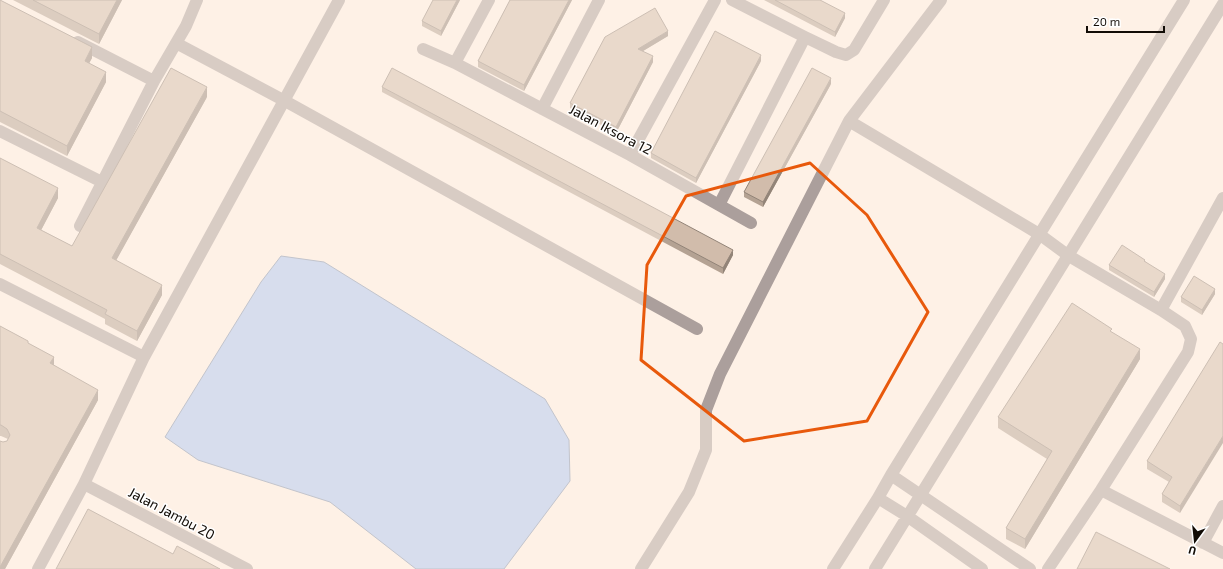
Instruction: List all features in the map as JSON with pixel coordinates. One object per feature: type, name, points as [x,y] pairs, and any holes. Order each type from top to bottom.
[{"type":"street","points":[[80,226],[154,80],[176,43],[197,0]]},
{"type":"street","points":[[38,569],[84,484],[144,357],[339,0]]},
{"type":"street","points":[[455,64],[489,0]]},
{"type":"street","points":[[542,109],[599,0]]},
{"type":"street","points":[[630,155],[715,0]]},
{"type":"street","points":[[732,0],[836,52],[846,55],[854,50],[884,0]]},
{"type":"street","points":[[641,569],[690,492],[706,450],[706,410],[720,374],[849,121],[941,0]]},
{"type":"street","points":[[833,569],[1184,0]]},
{"type":"street","points":[[875,569],[1223,4]]},
{"type":"street","points":[[719,205],[805,37]]},
{"type":"street","points":[[70,38],[154,80]]},
{"type":"street","points":[[176,43],[285,101],[697,329]]},
{"type":"street","name":"Jalan Iksora 12","points":[[423,50],[455,64],[630,155],[751,223]]},
{"type":"street","points":[[849,121],[1039,234],[1069,256],[1162,310],[1185,326],[1191,339],[1188,352],[1101,490],[1048,569]]},
{"type":"street","points":[[0,131],[102,182]]},
{"type":"street","points":[[1162,310],[1223,199]]},
{"type":"street","points":[[0,284],[144,357]]},
{"type":"street","points":[[891,474],[1030,569]]},
{"type":"street","name":"Jalan Jambu 20","points":[[84,484],[247,569]]},
{"type":"street","points":[[1101,490],[1223,553]]},
{"type":"street","points":[[878,498],[907,516],[982,569]]},
{"type":"street","points":[[1203,543],[1223,506]]},
{"type":"highlighted area","points":[[810,163],[867,215],[928,312],[867,421],[744,441],[641,360],[647,265],[686,196]]},
{"type":"water","points":[[281,256],[324,262],[545,399],[569,440],[570,481],[504,569],[416,569],[330,502],[198,460],[165,437],[261,282]]},
{"type":"building","points":[[0,0],[92,47],[85,61],[106,72],[67,146],[0,111]]},
{"type":"building","points":[[33,0],[117,0],[99,34]]},
{"type":"building","points":[[433,0],[457,0],[441,31],[422,21]]},
{"type":"building","points":[[510,0],[569,0],[524,85],[478,61]]},
{"type":"building","points":[[775,0],[820,0],[845,13],[835,32]]},
{"type":"building","points":[[655,8],[668,31],[638,49],[653,56],[616,127],[570,103],[605,37]]},
{"type":"building","points":[[715,31],[761,55],[696,178],[651,153]]},
{"type":"building","points":[[171,68],[207,87],[112,258],[162,285],[137,331],[105,314],[107,310],[0,254],[0,158],[58,188],[37,228],[72,246]]},
{"type":"building","points":[[392,68],[733,250],[723,268],[382,87]]},
{"type":"building","points":[[812,68],[831,78],[763,202],[744,192]]},
{"type":"building","points":[[1122,245],[1165,274],[1154,292],[1109,265]]},
{"type":"building","points":[[1194,276],[1215,289],[1202,310],[1181,297]]},
{"type":"building","points":[[1072,303],[1112,329],[1110,331],[1140,349],[1025,539],[1006,528],[1052,451],[998,417]]},
{"type":"building","points":[[0,326],[54,357],[50,363],[98,390],[0,567],[0,441],[7,441],[10,435],[7,429],[0,425]]},
{"type":"building","points":[[1220,342],[1223,344],[1223,436],[1180,506],[1162,494],[1172,477],[1147,461]]},
{"type":"building","points":[[88,509],[173,554],[177,546],[220,569],[56,569]]},
{"type":"building","points":[[1096,532],[1170,569],[1077,569]]}]
